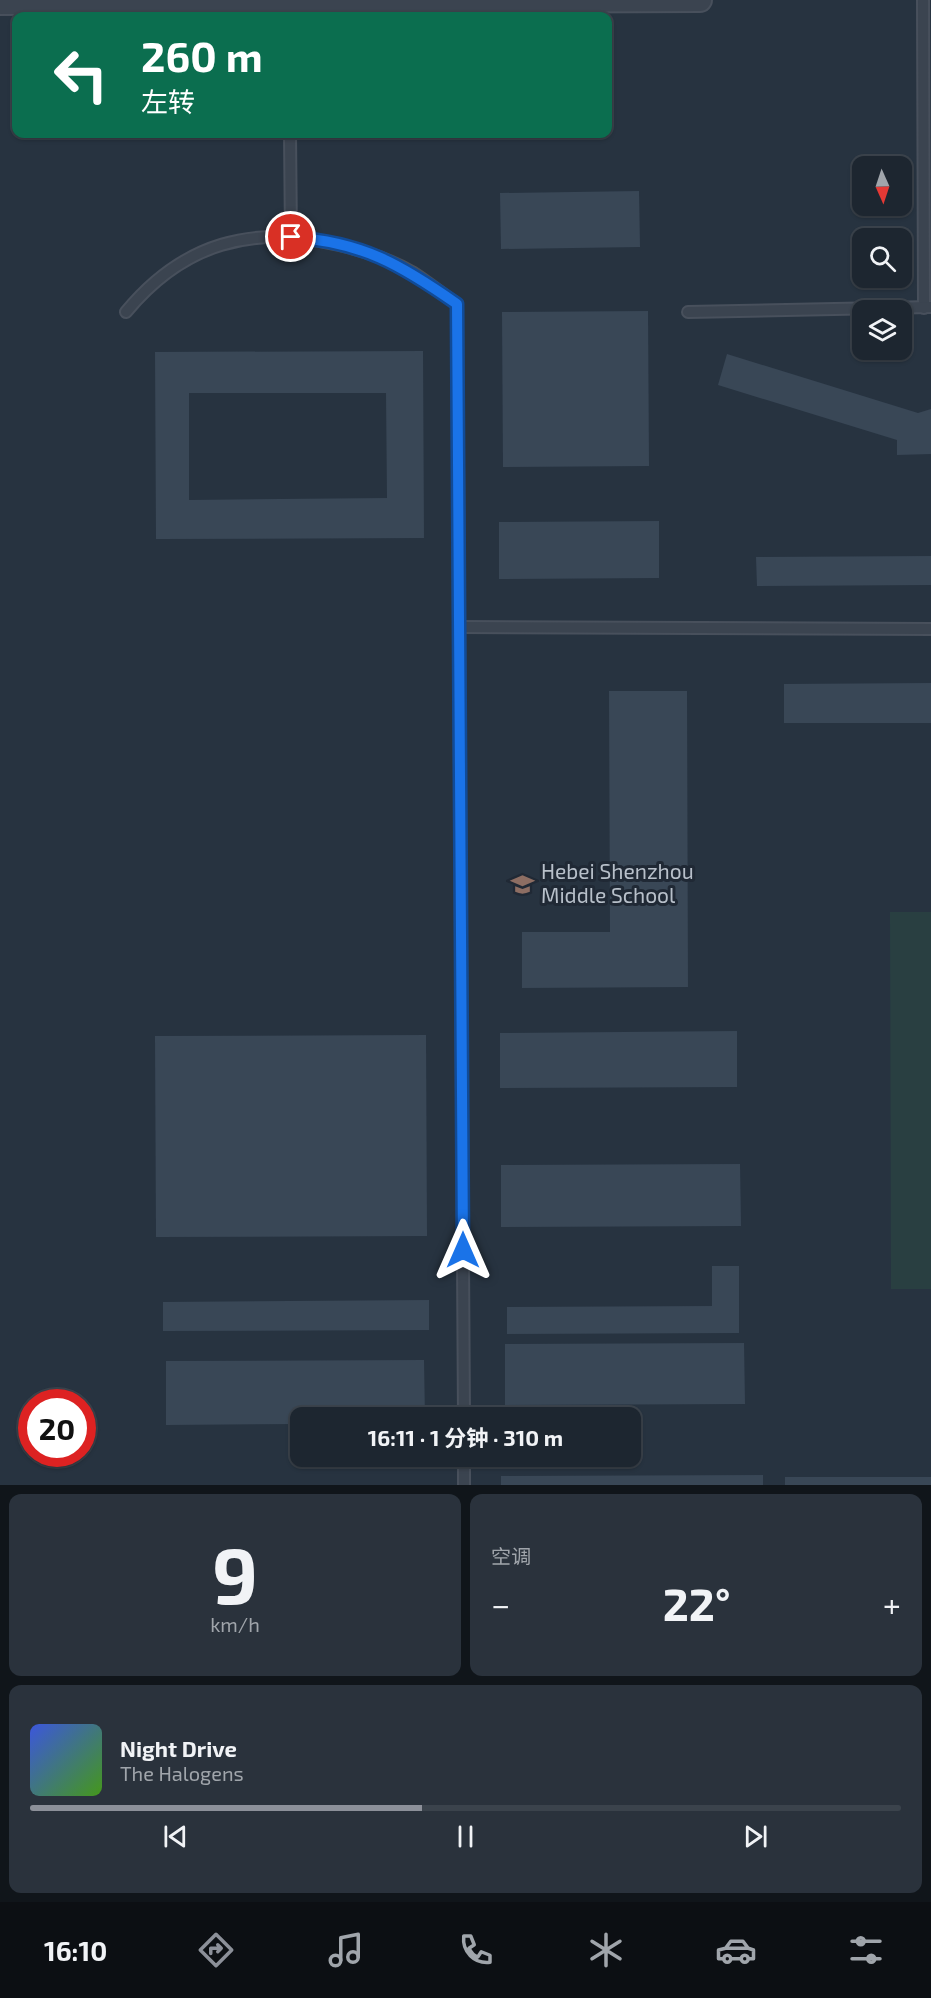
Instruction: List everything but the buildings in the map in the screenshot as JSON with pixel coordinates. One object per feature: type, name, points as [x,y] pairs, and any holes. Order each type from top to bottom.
[{"type":"street","points":[[0,3],[290,9],[700,0]]},
{"type":"lane","points":[[688,312],[927,308],[923,0]]},
{"type":"lane","points":[[290,138],[291,237]]},
{"type":"lane","points":[[126,312],[143,292],[181,262],[227,241],[268,235],[314,239],[372,253],[412,272],[457,304],[464,1407]]},
{"type":"lane","points":[[459,627],[931,628]]},
{"type":"lane","points":[[464,1467],[464,1485]]},
{"type":"green space","points":[[890,912],[931,912],[931,1289],[891,1289]]},
{"type":"place","name":"Hebei Shenzhou Middle School","points":[[523,884]]},
{"type":"route","points":[[291,237],[314,239],[372,253],[412,272],[457,304],[463,1250]]}]
